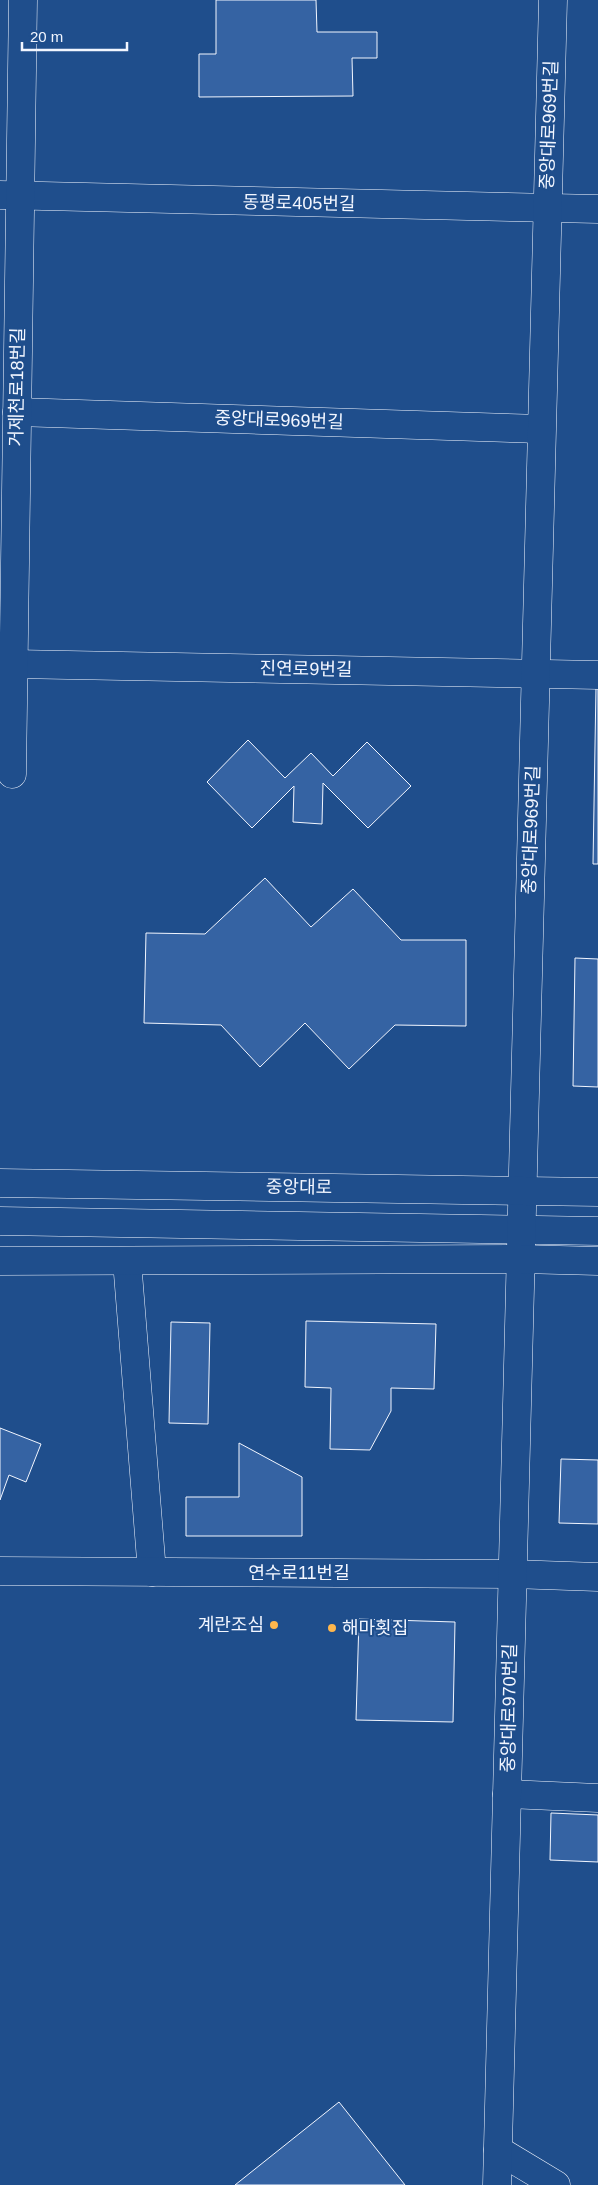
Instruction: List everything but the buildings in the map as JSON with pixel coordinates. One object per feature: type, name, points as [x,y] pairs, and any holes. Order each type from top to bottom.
[{"type":"street","name":"거제천로18번길","points":[[12,774],[17,412],[10,196],[23,0]]},
{"type":"street","name":"중앙대로969번길","points":[[522,1230],[521,1190],[553,0]]},
{"type":"street","name":"동평로405번길","points":[[10,196],[598,209]]},
{"type":"street","name":"중앙대로969번길","points":[[17,412],[541,429]]},
{"type":"street","name":"진연로9번길","points":[[14,664],[598,675]]},
{"type":"street","name":"중앙대로","points":[[0,1183],[598,1192]]},
{"type":"street","points":[[0,1221],[598,1231]]},
{"type":"street","name":"중앙대로970번길","points":[[497,2185],[522,1230]]},
{"type":"street","points":[[0,1261],[521,1259],[598,1261]]},
{"type":"street","points":[[127,1261],[152,1572]]},
{"type":"street","name":"연수로11번길","points":[[0,1571],[512,1574],[598,1577]]},
{"type":"street","points":[[507,1794],[598,1798]]},
{"type":"street","points":[[498,2150],[556,2185]]},
{"type":"place","name":"계란조심","points":[[274,1625]]},
{"type":"place","name":"해마횟집","points":[[332,1628]]}]
